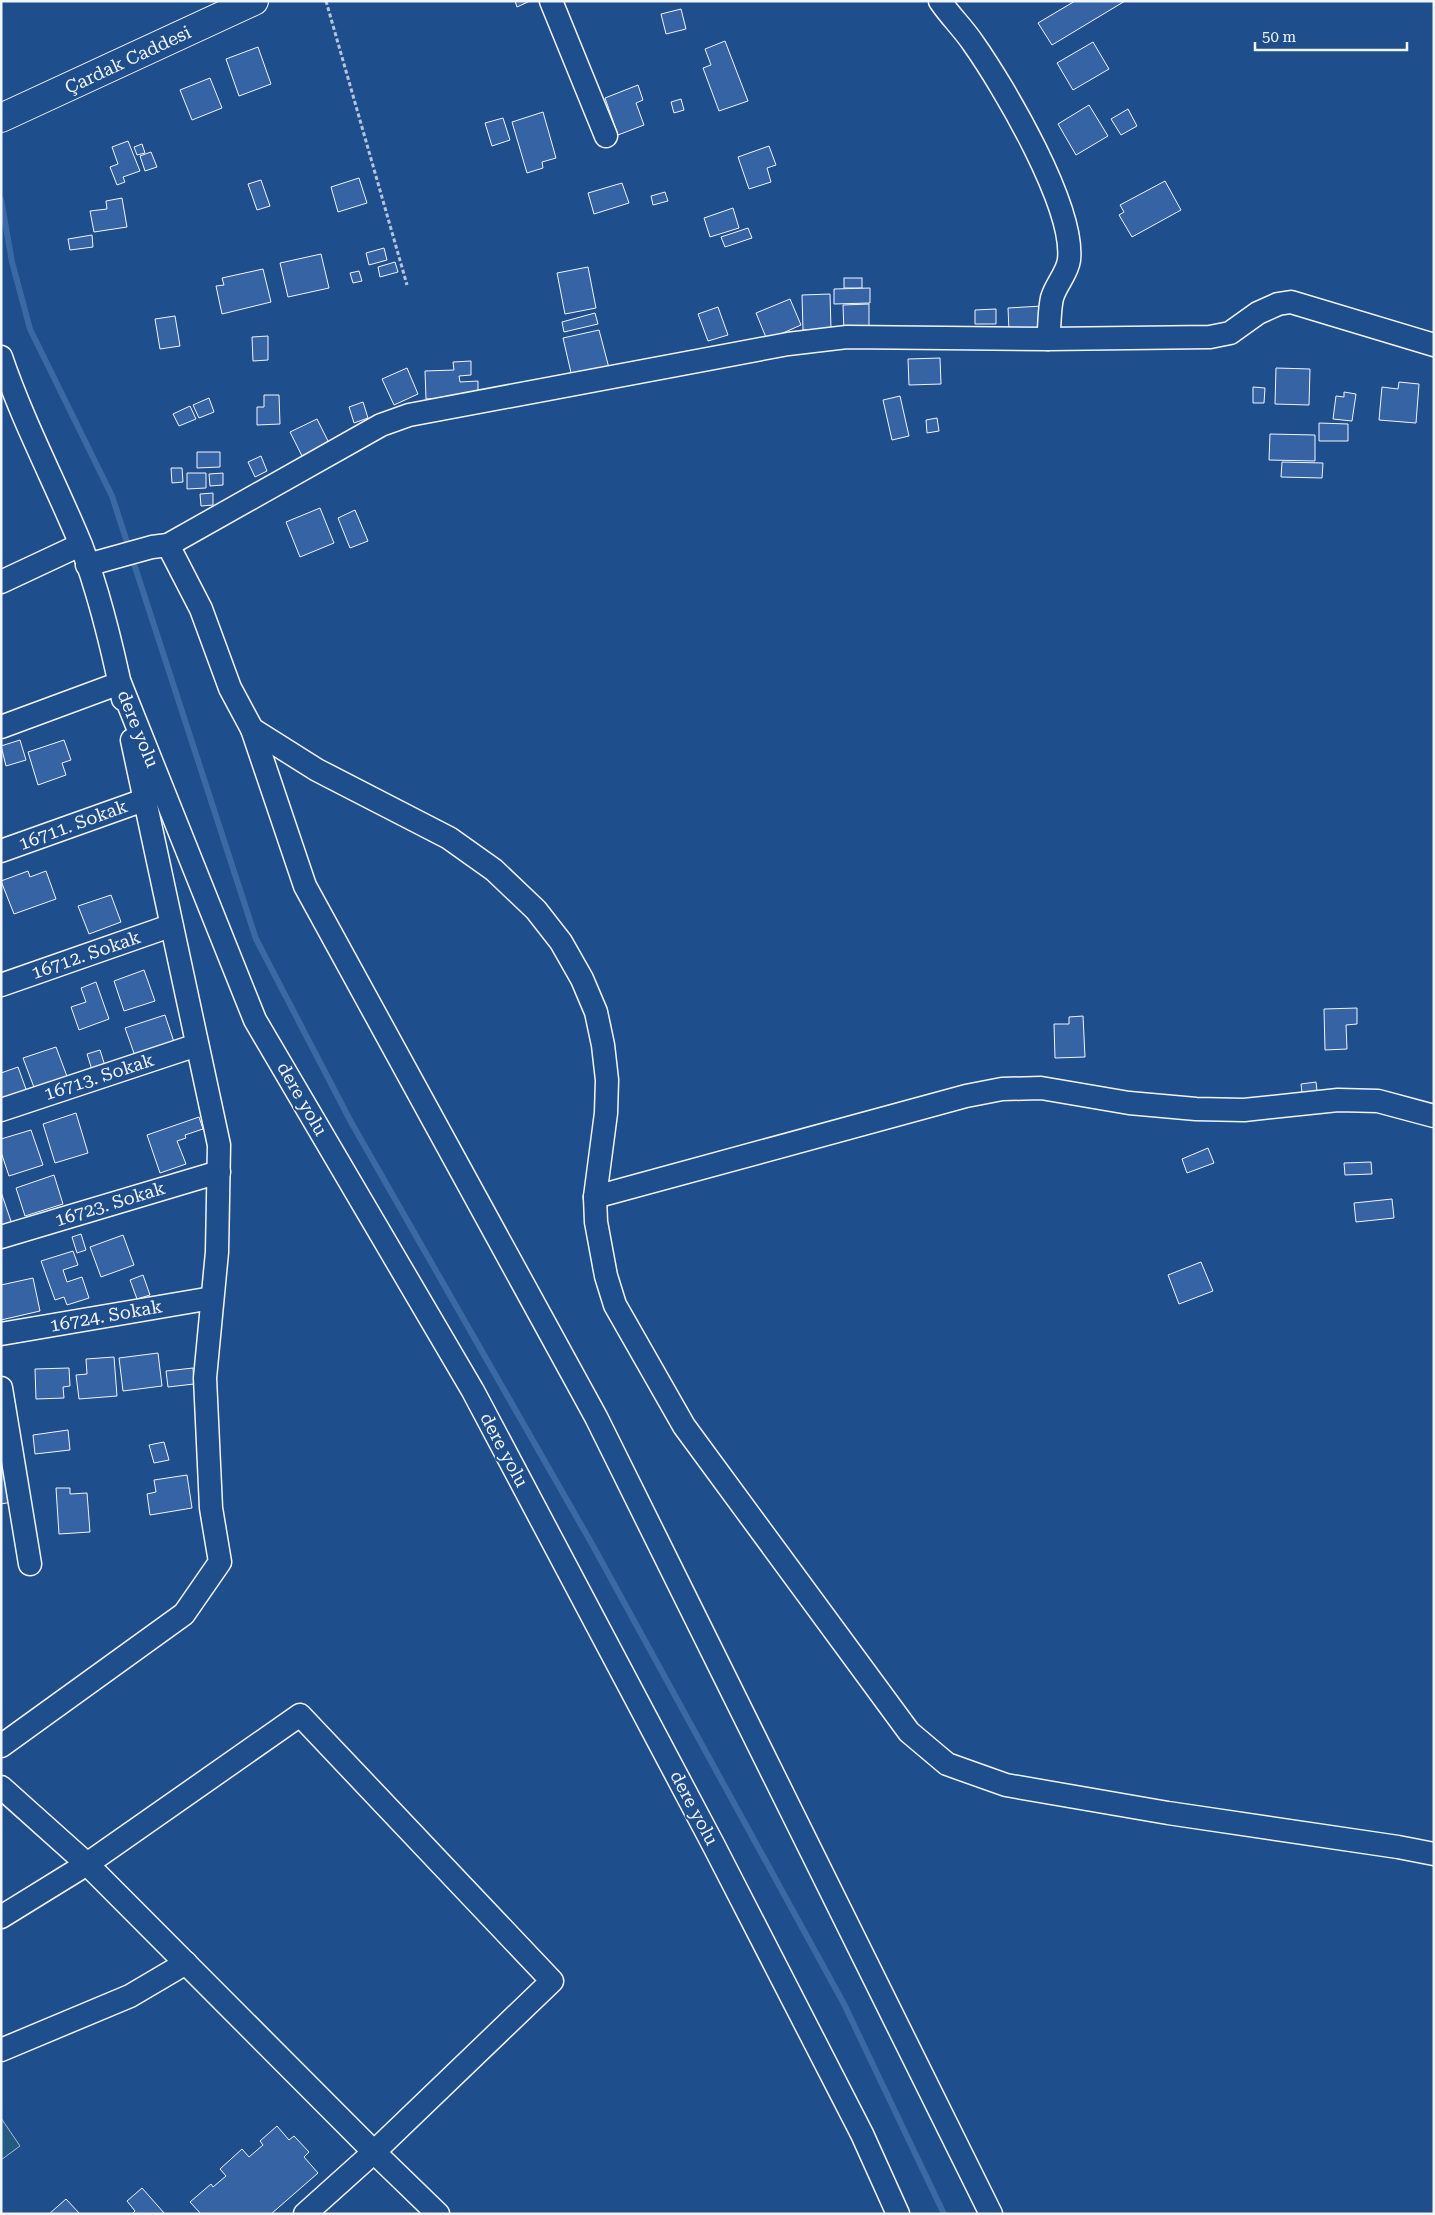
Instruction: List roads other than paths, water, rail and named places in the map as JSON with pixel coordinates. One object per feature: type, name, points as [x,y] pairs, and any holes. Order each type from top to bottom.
[{"type":"main road","name":"Çardak Caddesi","points":[[1,118],[254,1]]},
{"type":"street","points":[[551,1],[606,136]]},
{"type":"street","points":[[940,1],[973,42],[1014,109],[1042,161],[1060,209],[1069,241],[1069,260],[1066,271],[1052,298],[1048,340]]},
{"type":"street","points":[[1,582],[84,555],[117,557],[160,546],[381,425],[409,415],[788,344],[847,337],[1048,340],[1210,337],[1230,333],[1258,314],[1278,304],[1291,302],[1434,345]]},
{"type":"street","points":[[1,357],[8,405],[84,555],[103,610],[170,926],[214,1120],[218,1145],[219,1172],[217,1252],[205,1378],[211,1508],[220,1562],[184,1614],[1,1746]]},
{"type":"street","points":[[160,546],[201,609],[230,688],[252,729],[305,886],[596,1417],[991,2214]]},
{"type":"street","points":[[1,727],[120,683]]},
{"type":"street","name":"dere yolu","points":[[120,683],[255,1020],[473,1391],[719,1855],[862,2134],[898,2214]]},
{"type":"street","points":[[252,729],[317,770],[449,838],[494,870],[536,910],[561,942],[582,979],[596,1012],[604,1045],[607,1080],[606,1113],[595,1197],[600,1245],[615,1305],[684,1426],[909,1732],[947,1764],[1006,1785],[1168,1813],[1398,1846],[1434,1854]]},
{"type":"street","name":"16711. Sokak","points":[[1,851],[144,800]]},
{"type":"street","name":"16712. Sokak","points":[[1,984],[170,926]]},
{"type":"street","name":"16713. Sokak","points":[[1,1110],[197,1045]]},
{"type":"street","points":[[595,1197],[966,1096],[1002,1089],[1041,1088],[1129,1103],[1196,1109],[1244,1110],[1338,1100],[1378,1101],[1434,1116]]},
{"type":"street","name":"16723. Sokak","points":[[1,1237],[219,1172]]},
{"type":"street","name":"16724. Sokak","points":[[1,1334],[212,1298]]},
{"type":"street","points":[[1,1388],[5,1448],[30,1564]]},
{"type":"street","points":[[1,1916],[87,1864],[300,1715],[552,1981],[374,2152],[305,2214]]},
{"type":"street","points":[[1,1787],[87,1864],[438,2214]]},
{"type":"street","points":[[1,2050],[130,1996],[186,1962]]},
{"type":"waterway","points":[[1,199],[12,262],[30,329],[112,496],[256,939],[351,1122],[592,1544],[844,2004],[944,2214]]}]
